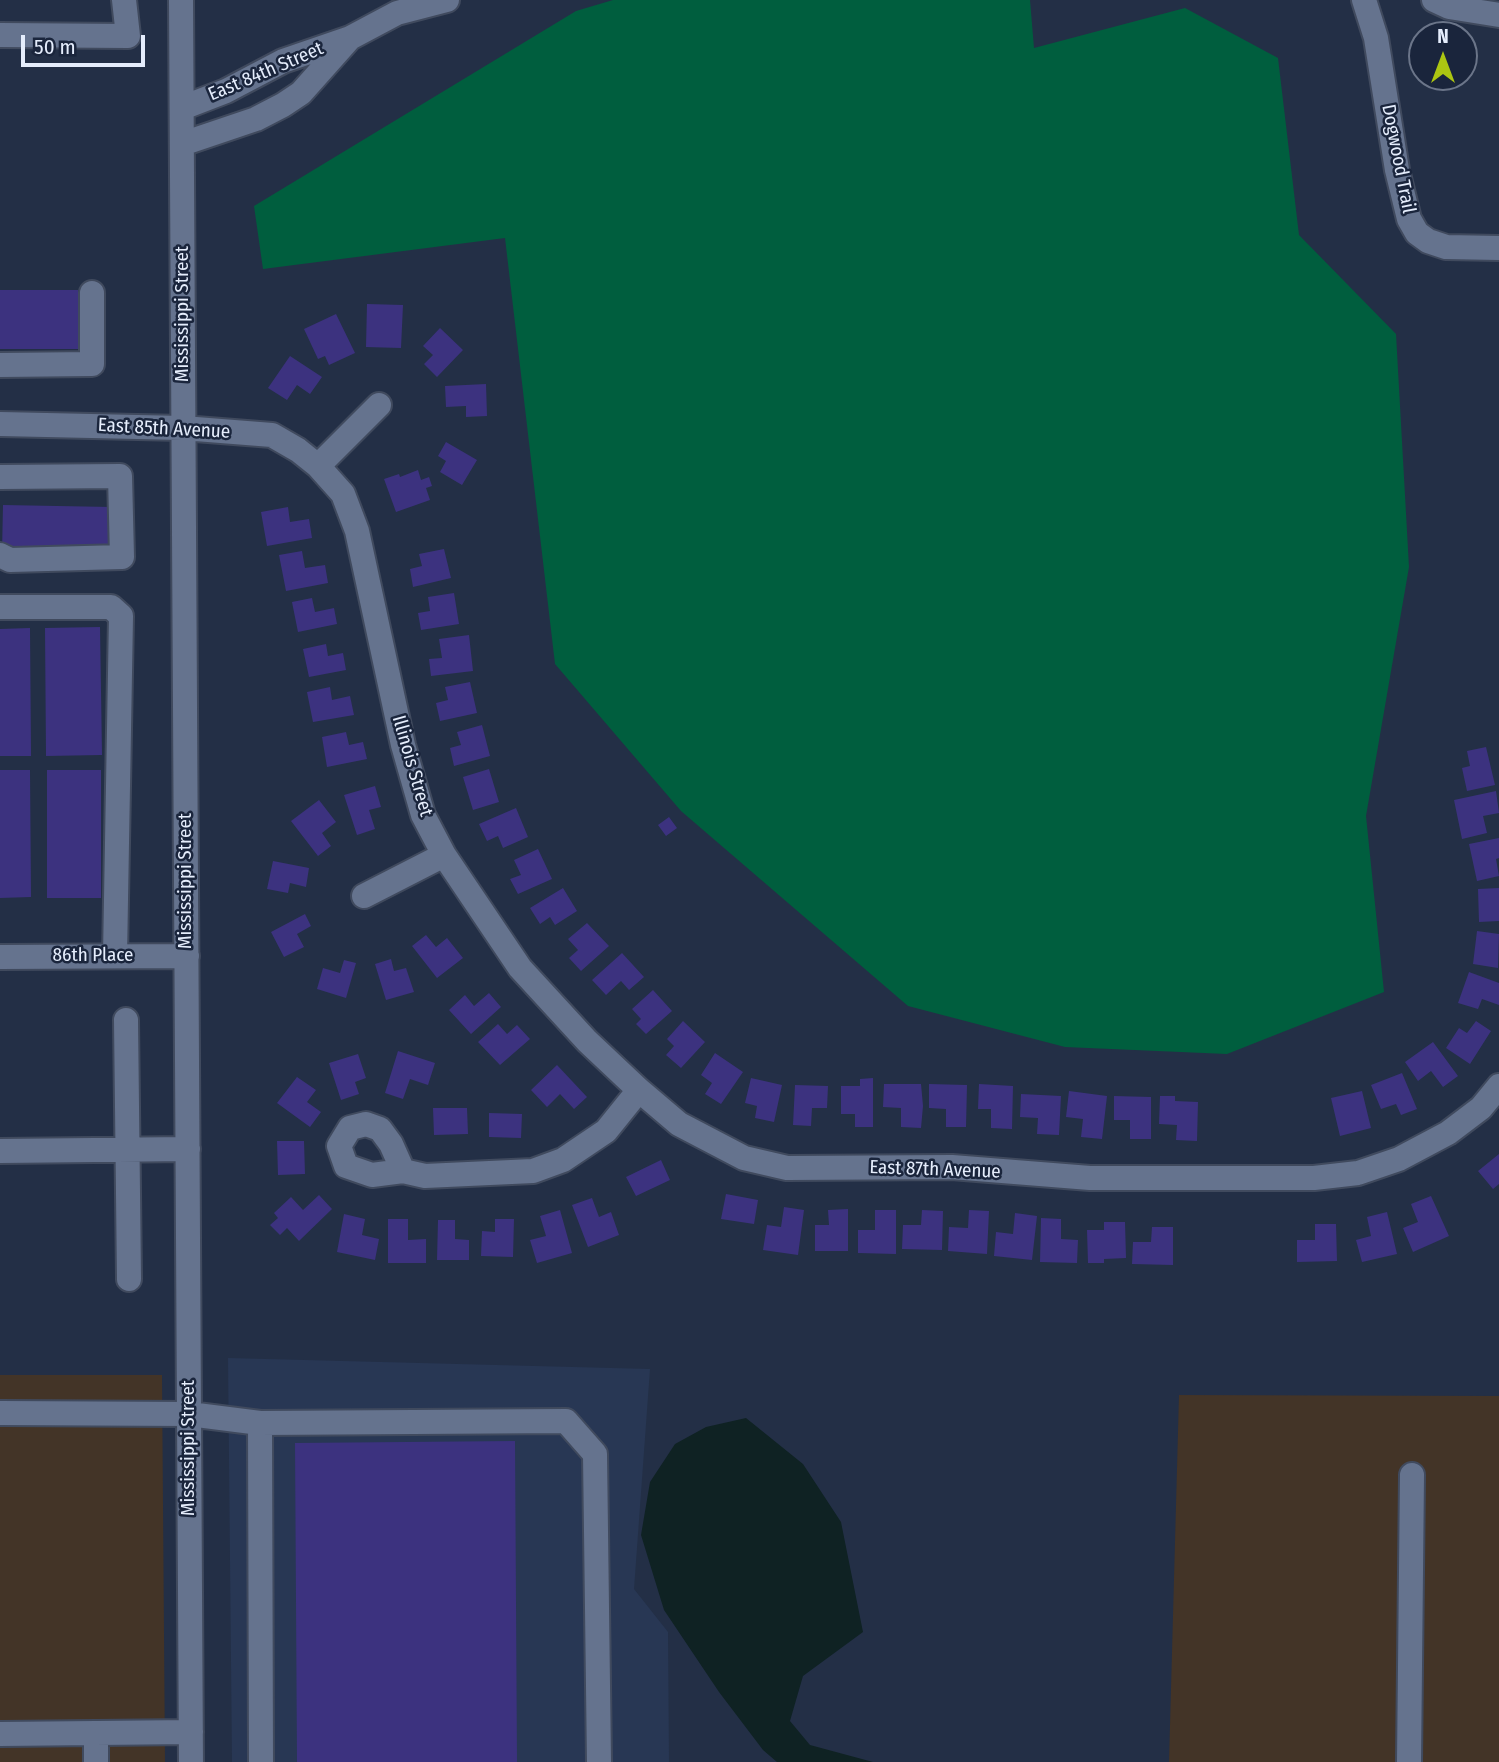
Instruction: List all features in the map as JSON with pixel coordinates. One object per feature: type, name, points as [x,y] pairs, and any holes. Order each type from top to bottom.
[{"type":"street","points":[[0,35],[128,36],[124,0]]},
{"type":"street","name":"Mississippi Street","points":[[181,0],[191,1762]]},
{"type":"street","name":"East 84th Street","points":[[182,108],[226,90],[283,61],[350,38],[397,13],[447,0]]},
{"type":"street","name":"Dogwood Trail","points":[[1364,0],[1376,38],[1397,170],[1413,226],[1417,233],[1428,241],[1446,247],[1499,248]]},
{"type":"street","points":[[1434,0],[1450,8],[1499,15]]},
{"type":"street","name":"East 84th Street","points":[[182,144],[256,119],[283,105],[301,93],[350,38]]},
{"type":"street","points":[[266,70],[283,105]]},
{"type":"street","points":[[0,365],[92,363],[92,293]]},
{"type":"street","points":[[318,466],[379,405]]},
{"type":"street","name":"East 85th Avenue","points":[[0,424],[184,428],[272,435],[299,450],[318,466]]},
{"type":"street","name":"Illinois Street","points":[[318,466],[342,494],[357,531],[403,746],[424,815],[444,855],[520,968],[587,1041],[639,1090]]},
{"type":"street","points":[[0,477],[120,476],[122,557],[10,560],[0,555]]},
{"type":"street","points":[[0,607],[111,607],[121,616],[115,956]]},
{"type":"street","points":[[364,896],[444,855]]},
{"type":"street","name":"86th Place","points":[[0,957],[187,956]]},
{"type":"street","points":[[126,1020],[129,1279]]},
{"type":"street","name":"East 87th Avenue","points":[[639,1090],[679,1124],[725,1150],[744,1158],[787,1168],[952,1167],[1090,1178],[1314,1178],[1358,1173],[1399,1159],[1448,1133],[1481,1108],[1498,1088]]},
{"type":"street","points":[[403,1171],[425,1176],[533,1171],[564,1160],[606,1131],[639,1090]]},
{"type":"street","points":[[0,1151],[188,1149]]},
{"type":"street","points":[[0,1413],[189,1414],[260,1423],[566,1421],[595,1454],[599,1762]]},
{"type":"street","points":[[260,1423],[261,1762]]},
{"type":"street","points":[[1409,1762],[1412,1475]]},
{"type":"street","points":[[0,1734],[191,1732]]},
{"type":"street","points":[[96,1734],[96,1762]]},
{"type":"shaded area","points":[[228,1358],[650,1369],[634,1589],[668,1632],[669,1762],[232,1762]]},
{"type":"shaded area","points":[[0,1375],[162,1375],[165,1762],[0,1762]]},
{"type":"shaded area","points":[[1179,1395],[1499,1396],[1499,1762],[1169,1762]]},
{"type":"shaded area","points":[[746,1418],[803,1464],[841,1522],[863,1632],[803,1676],[790,1721],[810,1745],[873,1762],[777,1762],[763,1750],[719,1692],[664,1610],[641,1535],[650,1482],[675,1444],[706,1427]]},
{"type":"green space","points":[[613,0],[1030,0],[1034,48],[1185,8],[1278,58],[1299,235],[1396,334],[1409,567],[1366,816],[1384,992],[1227,1054],[1065,1047],[908,1006],[681,811],[555,664],[505,238],[263,269],[254,206],[576,11]]},
{"type":"building","points":[[0,290],[78,290],[78,349],[0,349]]},
{"type":"building","points":[[367,304],[403,305],[401,348],[366,347]]},
{"type":"building","points":[[336,314],[355,353],[329,365],[325,356],[318,359],[304,329]]},
{"type":"building","points":[[440,328],[463,350],[437,377],[424,364],[433,355],[423,346]]},
{"type":"building","points":[[290,356],[322,377],[310,394],[297,385],[287,400],[268,388]]},
{"type":"building","points":[[486,384],[487,416],[466,417],[466,406],[446,407],[445,386]]},
{"type":"building","points":[[446,442],[477,460],[462,485],[440,472],[446,461],[438,456]]},
{"type":"building","points":[[418,470],[421,480],[429,477],[432,486],[426,488],[430,500],[396,512],[384,479],[399,474],[400,477]]},
{"type":"building","points":[[3,505],[112,507],[111,553],[2,552]]},
{"type":"building","points":[[288,507],[290,522],[309,519],[312,538],[267,546],[261,512]]},
{"type":"building","points":[[444,549],[451,578],[413,587],[410,569],[422,566],[419,554]]},
{"type":"building","points":[[302,551],[305,568],[325,565],[328,583],[286,591],[279,555]]},
{"type":"building","points":[[454,593],[459,624],[421,630],[418,613],[430,611],[428,597]]},
{"type":"building","points":[[312,598],[315,612],[334,608],[337,624],[298,632],[292,602]]},
{"type":"building","points":[[100,627],[102,755],[46,756],[45,628]]},
{"type":"building","points":[[30,628],[31,756],[0,756],[0,629]]},
{"type":"building","points":[[469,635],[473,671],[431,676],[429,659],[442,658],[439,639]]},
{"type":"building","points":[[326,644],[328,656],[343,653],[346,670],[309,677],[303,649]]},
{"type":"building","points":[[470,682],[477,713],[440,721],[436,703],[448,700],[445,687]]},
{"type":"building","points":[[330,687],[332,700],[350,696],[354,715],[313,722],[307,692]]},
{"type":"building","points":[[482,725],[490,756],[454,766],[450,748],[461,745],[457,732]]},
{"type":"building","points":[[346,732],[349,745],[363,742],[367,759],[327,767],[322,737]]},
{"type":"building","points":[[1486,747],[1495,785],[1467,791],[1462,768],[1470,766],[1467,751]]},
{"type":"building","points":[[489,769],[499,802],[473,810],[463,777]]},
{"type":"building","points":[[0,770],[30,770],[31,897],[0,898]]},
{"type":"building","points":[[47,770],[101,770],[101,898],[47,898]]},
{"type":"building","points":[[375,786],[381,807],[369,810],[375,829],[357,835],[344,795]]},
{"type":"building","points":[[1496,791],[1499,813],[1483,816],[1487,833],[1462,839],[1454,800]]},
{"type":"building","points":[[319,800],[336,822],[322,833],[331,846],[318,856],[291,821]]},
{"type":"building","points":[[516,808],[528,837],[503,848],[498,836],[487,841],[479,824]]},
{"type":"building","points":[[669,817],[677,828],[666,836],[658,825]]},
{"type":"building","points":[[1499,838],[1499,858],[1496,859],[1499,876],[1477,881],[1469,844]]},
{"type":"building","points":[[538,849],[552,879],[518,894],[510,879],[521,875],[514,860]]},
{"type":"building","points":[[273,861],[309,868],[306,887],[290,883],[288,893],[267,889]]},
{"type":"building","points":[[563,888],[577,911],[555,925],[550,917],[540,924],[530,908]]},
{"type":"building","points":[[1499,888],[1499,921],[1479,922],[1478,889]]},
{"type":"building","points":[[305,914],[311,926],[297,934],[304,947],[284,957],[271,932]]},
{"type":"building","points":[[587,923],[609,946],[581,971],[569,958],[578,950],[568,939]]},
{"type":"building","points":[[1477,931],[1499,934],[1498,968],[1473,964]]},
{"type":"building","points":[[426,935],[436,947],[447,938],[463,958],[437,978],[412,946]]},
{"type":"building","points":[[622,953],[644,977],[629,990],[621,981],[606,995],[592,980]]},
{"type":"building","points":[[391,959],[394,971],[406,968],[414,992],[386,1000],[375,964]]},
{"type":"building","points":[[344,960],[356,963],[346,998],[317,989],[323,968],[340,973]]},
{"type":"building","points":[[1469,972],[1499,983],[1499,1005],[1482,999],[1478,1009],[1458,1003]]},
{"type":"building","points":[[653,990],[672,1011],[646,1034],[636,1024],[641,1019],[632,1009]]},
{"type":"building","points":[[489,993],[501,1007],[471,1034],[449,1010],[465,995],[474,1006]]},
{"type":"building","points":[[683,1021],[705,1042],[681,1068],[666,1055],[674,1046],[667,1039]]},
{"type":"building","points":[[1476,1021],[1491,1031],[1470,1064],[1446,1048],[1459,1028],[1467,1033]]},
{"type":"building","points":[[498,1024],[507,1034],[517,1025],[530,1039],[500,1065],[478,1042]]},
{"type":"building","points":[[1433,1042],[1458,1076],[1443,1087],[1431,1071],[1418,1081],[1405,1062]]},
{"type":"building","points":[[398,1051],[435,1063],[428,1085],[410,1079],[403,1099],[385,1093]]},
{"type":"building","points":[[715,1053],[743,1072],[721,1104],[705,1094],[712,1083],[701,1075]]},
{"type":"building","points":[[358,1054],[366,1078],[355,1082],[359,1094],[341,1100],[329,1063]]},
{"type":"building","points":[[557,1065],[587,1097],[574,1109],[560,1094],[547,1107],[531,1090]]},
{"type":"building","points":[[1402,1073],[1417,1109],[1401,1115],[1396,1104],[1381,1109],[1371,1085]]},
{"type":"building","points":[[297,1077],[316,1090],[307,1102],[321,1112],[310,1127],[277,1103]]},
{"type":"building","points":[[751,1078],[782,1085],[774,1122],[755,1118],[757,1106],[745,1103]]},
{"type":"building","points":[[873,1078],[873,1127],[855,1127],[855,1114],[841,1114],[841,1086],[860,1086],[860,1079]]},
{"type":"building","points":[[884,1084],[921,1084],[921,1128],[901,1127],[901,1108],[883,1107]]},
{"type":"building","points":[[929,1084],[967,1085],[966,1127],[946,1127],[946,1109],[929,1108]]},
{"type":"building","points":[[979,1084],[1013,1086],[1012,1129],[991,1128],[991,1109],[978,1109]]},
{"type":"building","points":[[795,1085],[828,1086],[827,1108],[812,1108],[811,1126],[793,1125]]},
{"type":"building","points":[[1069,1091],[1107,1096],[1102,1139],[1081,1137],[1083,1119],[1066,1117]]},
{"type":"building","points":[[1362,1091],[1371,1128],[1340,1136],[1331,1098]]},
{"type":"building","points":[[1021,1094],[1061,1096],[1059,1135],[1037,1134],[1038,1118],[1020,1117]]},
{"type":"building","points":[[1114,1096],[1151,1097],[1151,1139],[1130,1139],[1130,1120],[1114,1120]]},
{"type":"building","points":[[1160,1096],[1175,1096],[1175,1101],[1198,1102],[1197,1141],[1176,1140],[1177,1125],[1159,1124]]},
{"type":"building","points":[[433,1108],[467,1108],[468,1134],[434,1135]]},
{"type":"building","points":[[489,1113],[522,1114],[521,1138],[489,1137]]},
{"type":"building","points":[[277,1141],[304,1141],[305,1174],[278,1175]]},
{"type":"building","points":[[1499,1154],[1499,1184],[1493,1189],[1478,1171]]},
{"type":"building","points":[[661,1160],[670,1180],[636,1196],[626,1177]]},
{"type":"building","points":[[726,1194],[758,1200],[754,1224],[721,1219]]},
{"type":"building","points":[[319,1195],[332,1209],[299,1241],[287,1228],[280,1235],[270,1225],[278,1218],[274,1213],[291,1197],[303,1210]]},
{"type":"building","points":[[1431,1196],[1449,1236],[1413,1252],[1403,1228],[1418,1222],[1411,1204]]},
{"type":"building","points":[[592,1198],[599,1217],[611,1212],[619,1235],[588,1247],[572,1205]]},
{"type":"building","points":[[784,1207],[804,1210],[798,1255],[763,1250],[767,1225],[781,1227]]},
{"type":"building","points":[[848,1209],[848,1251],[815,1251],[815,1225],[829,1225],[828,1210]]},
{"type":"building","points":[[560,1210],[572,1253],[537,1263],[530,1240],[546,1236],[540,1216]]},
{"type":"building","points":[[875,1210],[896,1210],[896,1254],[858,1253],[858,1230],[875,1230]]},
{"type":"building","points":[[922,1210],[943,1211],[942,1250],[902,1249],[903,1225],[921,1225]]},
{"type":"building","points":[[969,1210],[989,1211],[987,1254],[948,1251],[949,1227],[968,1228]]},
{"type":"building","points":[[1387,1212],[1397,1254],[1362,1262],[1356,1240],[1371,1236],[1367,1217]]},
{"type":"building","points":[[1015,1213],[1037,1216],[1032,1260],[994,1256],[996,1232],[1013,1234]]},
{"type":"building","points":[[344,1214],[365,1219],[362,1235],[379,1239],[375,1260],[337,1252]]},
{"type":"building","points":[[1041,1218],[1061,1219],[1061,1239],[1078,1240],[1077,1263],[1040,1262]]},
{"type":"building","points":[[388,1219],[408,1219],[408,1240],[426,1239],[426,1263],[388,1263]]},
{"type":"building","points":[[495,1219],[514,1219],[513,1257],[481,1256],[482,1231],[495,1232]]},
{"type":"building","points":[[438,1220],[455,1220],[455,1239],[469,1240],[469,1260],[437,1260]]},
{"type":"building","points":[[1104,1222],[1125,1222],[1126,1258],[1088,1263],[1087,1230],[1104,1230]]},
{"type":"building","points":[[1315,1224],[1336,1224],[1337,1261],[1297,1262],[1297,1240],[1315,1240]]},
{"type":"building","points":[[1152,1227],[1173,1227],[1173,1265],[1132,1264],[1133,1242],[1151,1242]]},
{"type":"building","points":[[515,1441],[517,1762],[297,1762],[295,1443]]}]
